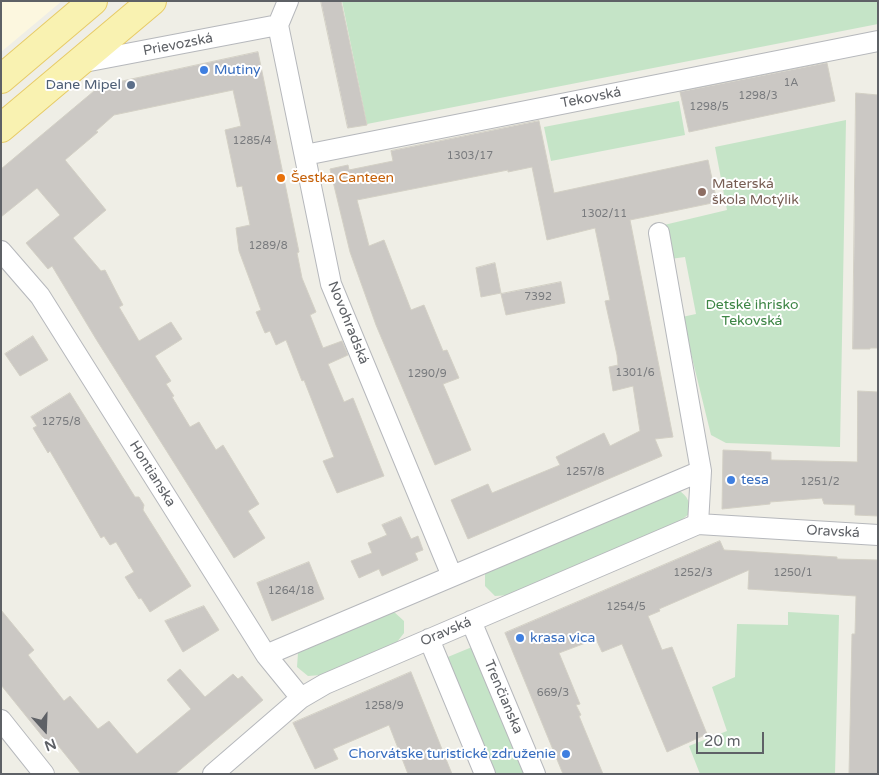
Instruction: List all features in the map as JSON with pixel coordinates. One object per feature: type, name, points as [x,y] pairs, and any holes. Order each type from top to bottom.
[{"type":"main road","points":[[1,79],[93,1]]},
{"type":"main road","name":"Prievozská","points":[[1,128],[152,1]]},
{"type":"street","points":[[278,25],[288,1]]},
{"type":"street","name":"Prievozská","points":[[77,64],[278,25]]},
{"type":"street","name":"Novohradská","points":[[278,25],[331,284],[452,576]]},
{"type":"street","name":"Tekovská","points":[[305,155],[878,41]]},
{"type":"street","points":[[658,233],[701,471],[698,524]]},
{"type":"street","name":"Hontianska","points":[[1,251],[40,296],[266,655],[301,698]]},
{"type":"street","points":[[266,655],[701,471]]},
{"type":"street","name":"Oravská","points":[[213,774],[301,698],[325,684],[698,524],[878,534]]},
{"type":"street","name":"Trenčianska","points":[[471,621],[535,774]]},
{"type":"street","points":[[429,640],[484,774]]},
{"type":"street","points":[[1,720],[44,774]]},
{"type":"shaded area","points":[[1,1],[62,1],[1,52]]},
{"type":"green space","points":[[342,1],[878,1],[878,24],[367,124]]},
{"type":"green space","points":[[679,101],[685,135],[551,161],[544,127]]},
{"type":"green space","name":"Detské ihrisko Tekovská","points":[[846,120],[840,447],[726,443],[711,435],[682,317],[696,314],[685,257],[670,259],[664,225],[727,210],[715,147]]},
{"type":"green space","points":[[678,490],[686,497],[690,506],[689,514],[679,522],[510,595],[495,596],[485,586],[485,574],[494,565]]},
{"type":"green space","points":[[393,611],[404,621],[404,633],[397,642],[321,675],[308,676],[297,667],[298,653],[308,644]]},
{"type":"green space","points":[[788,612],[839,615],[835,774],[700,774],[689,746],[727,731],[712,687],[735,677],[737,624],[788,625]]},
{"type":"green space","points":[[472,647],[526,774],[489,774],[443,659]]},
{"type":"building","points":[[321,1],[341,1],[367,125],[348,128]]},
{"type":"building","points":[[258,52],[299,252],[297,253],[302,278],[316,312],[310,315],[323,348],[342,341],[348,355],[328,364],[344,402],[353,398],[384,476],[337,493],[323,461],[334,457],[304,380],[302,381],[286,340],[276,345],[270,331],[265,333],[256,312],[261,310],[239,251],[236,228],[250,225],[242,186],[237,187],[225,130],[241,126],[233,90],[114,115],[96,131],[98,132],[65,160],[106,210],[73,238],[101,271],[105,270],[123,305],[119,307],[139,341],[171,322],[182,339],[155,356],[171,381],[166,384],[174,396],[172,397],[190,427],[199,422],[216,450],[223,445],[259,504],[248,511],[265,538],[234,558],[52,266],[48,269],[26,243],[60,215],[37,188],[1,217],[1,169],[100,86]]},
{"type":"building","points":[[827,63],[835,101],[689,132],[680,92]]},
{"type":"building","points":[[856,93],[878,95],[878,348],[870,349],[853,349]]},
{"type":"building","points":[[539,121],[554,193],[708,160],[717,202],[630,220],[673,437],[655,439],[662,456],[468,539],[451,500],[488,484],[492,493],[560,465],[556,457],[604,433],[610,446],[640,431],[633,386],[613,391],[609,367],[618,365],[617,355],[605,301],[610,300],[595,228],[547,240],[532,167],[357,200],[369,246],[384,240],[411,310],[424,305],[443,351],[447,350],[459,378],[443,384],[471,450],[435,465],[376,325],[350,252],[330,169],[348,165],[349,170],[393,161],[391,151]]},
{"type":"building","points":[[495,263],[501,293],[481,297],[476,268]]},
{"type":"building","points":[[561,282],[565,303],[506,315],[501,294]]},
{"type":"building","points":[[33,336],[48,360],[20,376],[5,354]]},
{"type":"building","points":[[858,391],[878,392],[878,516],[855,515],[855,505],[824,504],[822,498],[770,502],[770,504],[722,509],[723,450],[771,452],[771,460],[857,462]]},
{"type":"building","points":[[70,393],[135,497],[139,497],[144,505],[143,510],[191,586],[150,612],[125,577],[134,572],[116,542],[110,545],[104,536],[101,538],[50,451],[48,453],[33,428],[37,426],[31,417]]},
{"type":"building","points":[[401,517],[411,539],[418,536],[423,550],[415,553],[418,560],[382,576],[379,569],[359,578],[351,561],[372,553],[368,543],[387,535],[382,525]]},
{"type":"building","points":[[720,541],[724,550],[837,557],[837,559],[878,560],[878,774],[849,774],[852,634],[855,634],[856,596],[748,589],[749,570],[659,609],[660,611],[648,616],[662,650],[672,647],[707,734],[667,752],[622,644],[602,652],[596,639],[559,653],[580,704],[576,705],[581,715],[579,716],[603,774],[563,774],[505,633]]},
{"type":"building","points":[[309,562],[324,599],[272,621],[257,583]]},
{"type":"building","points":[[204,606],[219,630],[183,652],[165,621]]},
{"type":"building","points":[[1,610],[34,650],[28,655],[64,701],[70,696],[98,729],[109,721],[137,754],[191,709],[167,680],[180,669],[205,697],[233,674],[238,679],[242,676],[263,700],[175,774],[81,774],[56,743],[51,747],[1,685]]},
{"type":"building","points":[[411,672],[452,774],[408,774],[389,725],[333,749],[338,759],[315,769],[293,723]]},
{"type":"place","name":"Mutiny","points":[[204,70]]},
{"type":"place","name":"Dane Mipel","points":[[131,85]]},
{"type":"place","name":"Šestka Canteen","points":[[281,178]]},
{"type":"place","name":"Materská škola Motýlik","points":[[702,192]]},
{"type":"place","name":"tesa","points":[[731,480]]},
{"type":"place","name":"krasa vica","points":[[520,638]]},
{"type":"place","name":"Chorvátske turistické združenie","points":[[566,754]]}]
